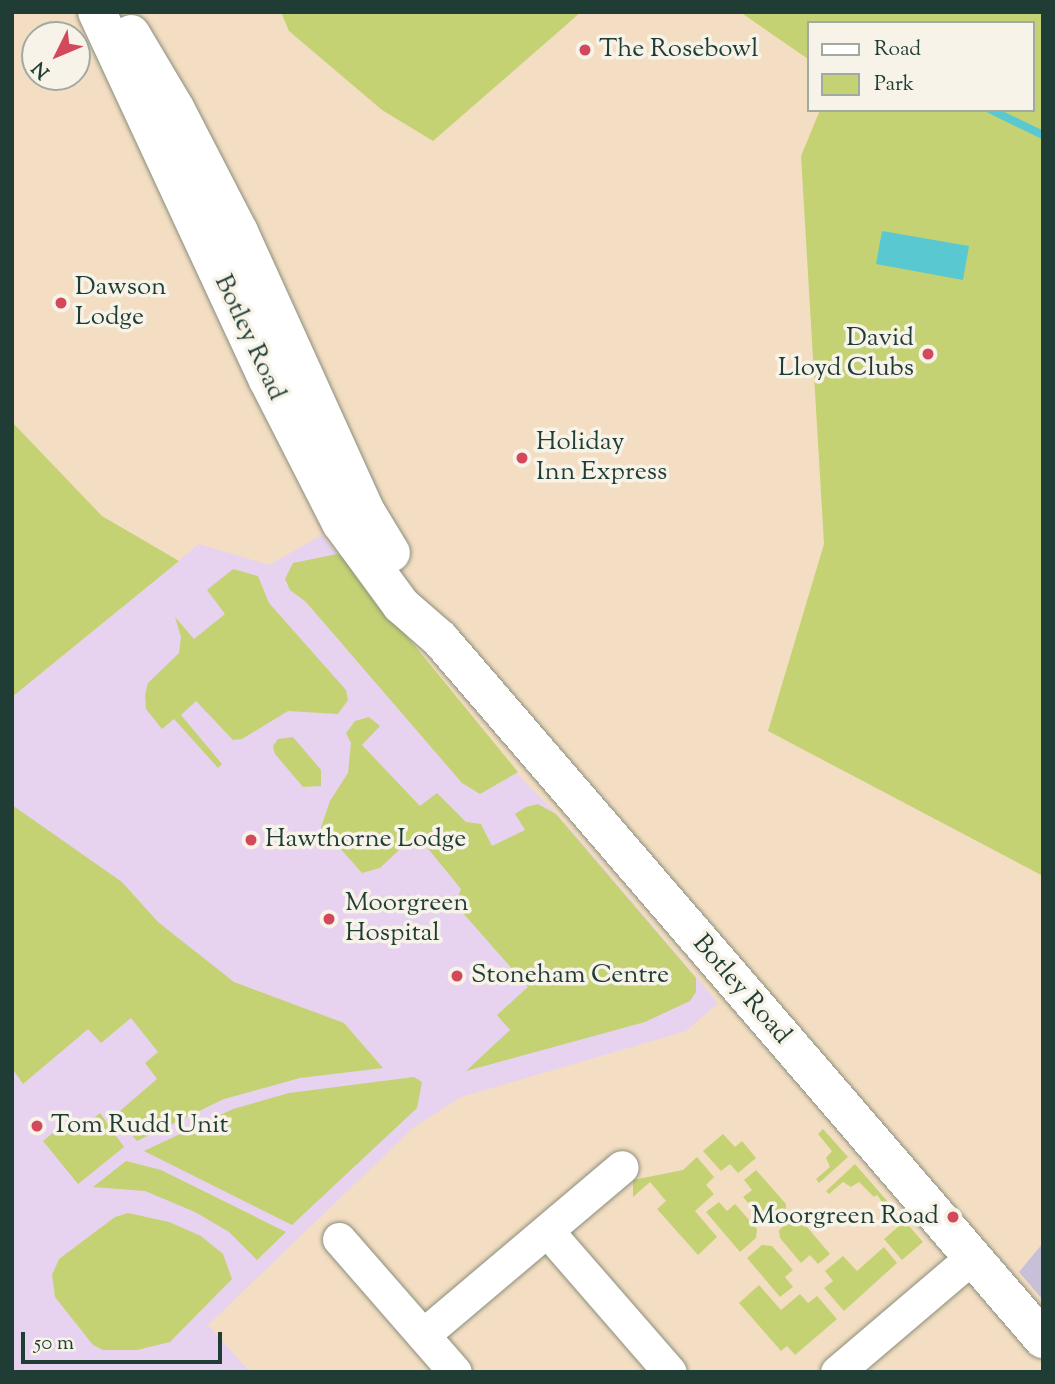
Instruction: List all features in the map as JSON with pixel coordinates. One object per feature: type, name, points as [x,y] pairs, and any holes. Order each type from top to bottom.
[{"type":"main road","name":"Botley Road","points":[[97,12],[268,380],[341,523],[401,605],[440,639],[1043,1339]]},
{"type":"main road","name":"Botley Road","points":[[118,12],[175,108],[239,232],[365,510],[440,639]]},
{"type":"street","points":[[423,1335],[523,1246],[549,1233],[622,1167]]},
{"type":"street","points":[[549,1233],[670,1372]]},
{"type":"street","points":[[340,1239],[455,1372]]},
{"type":"street","points":[[838,1372],[972,1257]]},
{"type":"shaded area","name":"Moorgreen Hospital","points":[[322,535],[515,771],[573,832],[718,1003],[686,1031],[461,1097],[413,1128],[208,1325],[250,1372],[12,1372],[12,697],[199,544],[269,565]]},
{"type":"shaded area","points":[[1043,1243],[1043,1300],[1019,1272]]},
{"type":"green space","points":[[281,12],[581,12],[433,141],[382,110],[289,31]]},
{"type":"green space","name":"David Lloyd Clubs","points":[[740,12],[1043,12],[1043,876],[768,731],[824,544],[801,156],[819,112],[1034,112],[1034,21],[806,21],[806,58]]},
{"type":"green space","points":[[12,422],[102,516],[179,561],[12,697]]},
{"type":"green space","points":[[337,554],[518,772],[480,794],[462,783],[306,602],[290,590],[285,579],[293,563]]},
{"type":"green space","points":[[233,569],[258,576],[269,603],[346,690],[348,700],[338,714],[288,711],[242,739],[233,740],[196,701],[181,715],[222,764],[218,768],[174,719],[162,729],[146,709],[145,695],[148,683],[179,653],[181,637],[175,617],[194,639],[225,614],[207,590]]},
{"type":"green space","points":[[369,717],[380,726],[362,745],[420,806],[437,793],[466,822],[481,824],[492,846],[525,830],[515,814],[526,807],[538,804],[556,814],[696,978],[696,992],[690,1001],[645,1022],[466,1071],[510,1030],[497,1015],[528,987],[455,904],[461,889],[416,834],[380,868],[362,873],[321,827],[330,801],[348,773],[351,743],[346,733],[355,721]]},
{"type":"green space","points":[[293,737],[321,770],[321,786],[303,787],[275,754],[273,746],[278,739]]},
{"type":"green space","points":[[12,805],[122,882],[158,922],[234,982],[344,1023],[383,1068],[300,1078],[224,1099],[137,1141],[114,1116],[157,1079],[145,1063],[158,1052],[131,1018],[101,1043],[88,1029],[23,1084],[12,1068]]},
{"type":"green space","points":[[414,1077],[422,1082],[417,1108],[292,1225],[144,1151],[233,1109],[289,1093]]},
{"type":"green space","points":[[100,1113],[124,1147],[78,1184],[43,1141],[64,1124],[73,1135]]},
{"type":"green space","points":[[823,1129],[848,1157],[819,1183],[816,1179],[830,1167],[826,1158],[832,1151],[818,1134]]},
{"type":"green space","points":[[723,1134],[735,1147],[742,1141],[756,1158],[738,1173],[730,1164],[721,1171],[703,1151]]},
{"type":"green space","points":[[697,1157],[714,1177],[706,1185],[714,1194],[695,1211],[717,1237],[698,1255],[657,1209],[666,1201],[650,1182],[633,1197],[633,1180],[683,1170]]},
{"type":"green space","points":[[126,1161],[161,1170],[286,1232],[257,1260],[229,1232],[195,1212],[145,1191],[93,1187]]},
{"type":"green space","points":[[855,1164],[923,1242],[902,1260],[884,1239],[899,1226],[877,1195],[874,1197],[859,1182],[851,1187],[843,1182],[829,1194],[826,1191]]},
{"type":"green space","points":[[756,1170],[786,1204],[786,1212],[774,1223],[765,1222],[743,1197],[752,1190],[744,1180]]},
{"type":"green space","points":[[719,1202],[727,1211],[735,1204],[757,1229],[756,1238],[740,1252],[706,1212]]},
{"type":"green space","points":[[128,1213],[169,1222],[201,1236],[223,1254],[232,1279],[170,1342],[137,1350],[103,1350],[93,1345],[55,1297],[52,1275],[59,1259],[115,1217]]},
{"type":"green space","points":[[791,1219],[801,1220],[830,1254],[818,1264],[810,1255],[801,1263],[780,1238],[779,1230]]},
{"type":"green space","points":[[762,1245],[772,1246],[793,1270],[785,1277],[793,1287],[780,1297],[747,1258]]},
{"type":"green space","points":[[884,1247],[897,1263],[844,1311],[824,1288],[833,1281],[825,1271],[843,1256],[857,1271]]},
{"type":"green space","points":[[759,1285],[781,1310],[800,1294],[808,1303],[817,1296],[837,1319],[795,1355],[787,1346],[781,1351],[739,1303]]},
{"type":"water","points":[[882,231],[969,246],[963,280],[876,264]]},
{"type":"waterway","points":[[995,112],[1043,135]]},
{"type":"place","name":"The Rosebowl","points":[[585,50]]},
{"type":"place","name":"Dawson Lodge","points":[[61,303]]},
{"type":"place","name":"David Lloyd Clubs","points":[[928,354]]},
{"type":"place","name":"Holiday Inn Express","points":[[522,458]]},
{"type":"place","name":"Hawthorne Lodge","points":[[251,840]]},
{"type":"place","name":"Moorgreen Hospital","points":[[329,919]]},
{"type":"place","name":"Stoneham Centre","points":[[457,976]]},
{"type":"place","name":"Tom Rudd Unit","points":[[37,1126]]},
{"type":"place","name":"Moorgreen Road","points":[[953,1217]]}]
